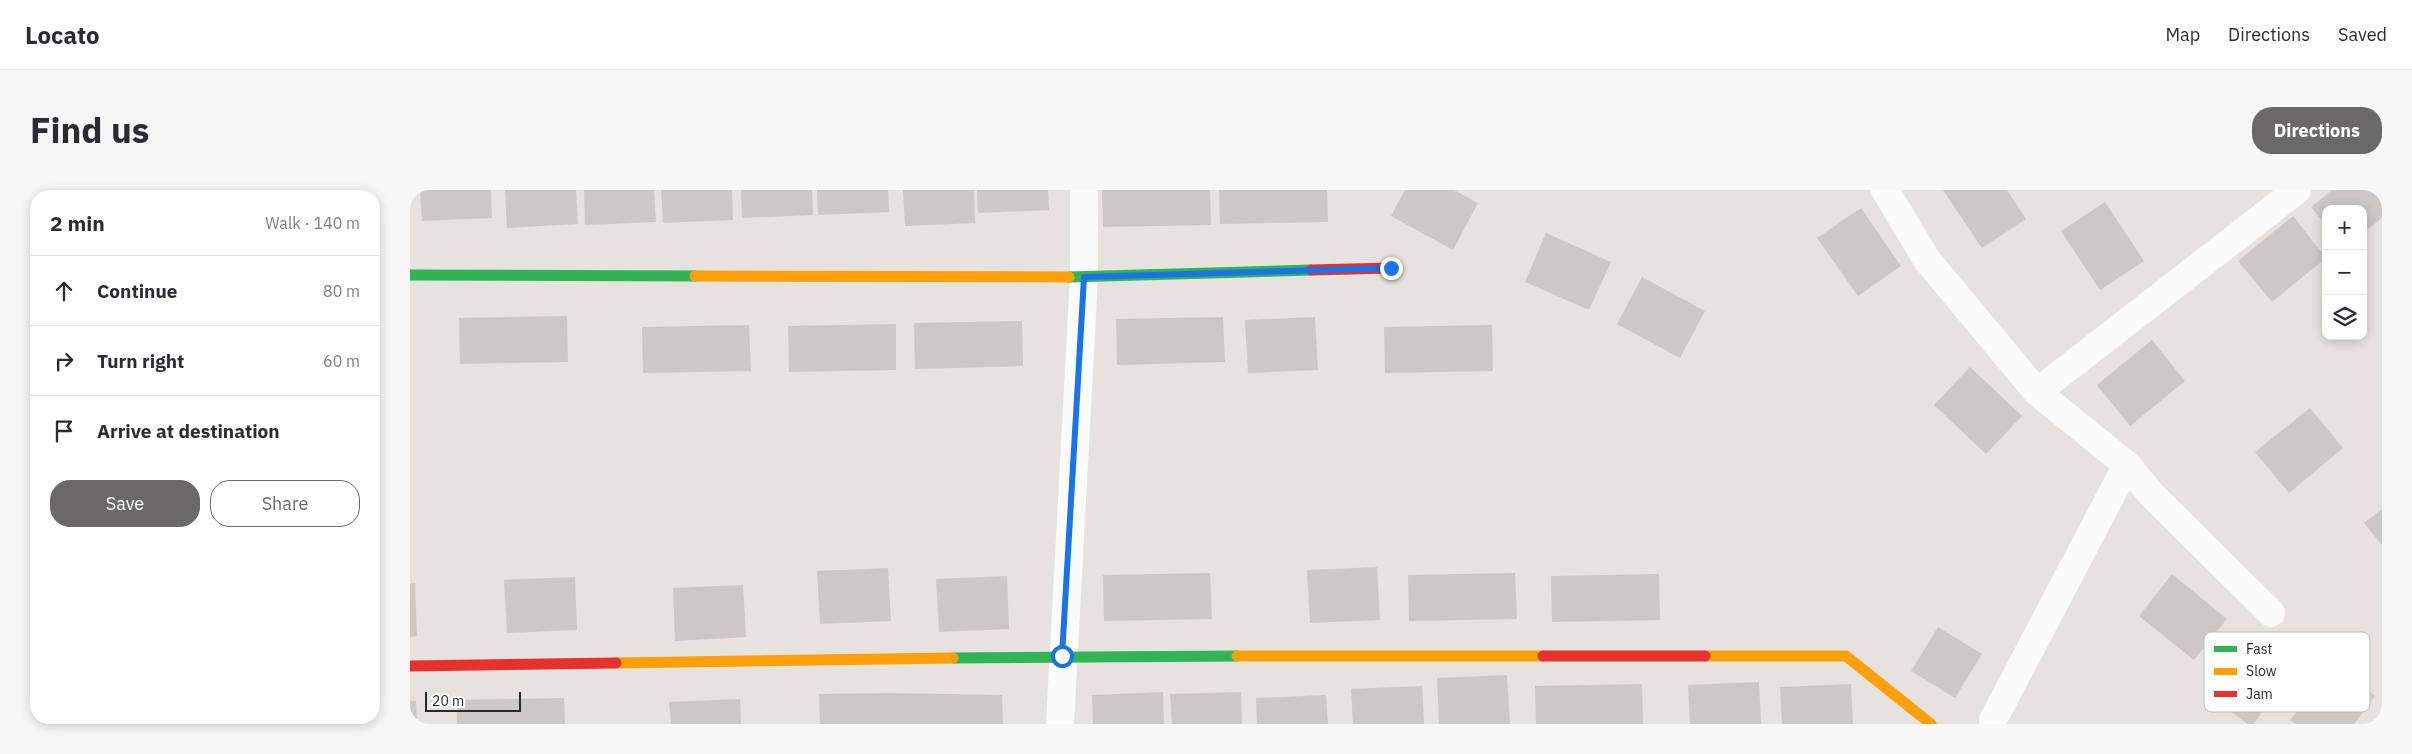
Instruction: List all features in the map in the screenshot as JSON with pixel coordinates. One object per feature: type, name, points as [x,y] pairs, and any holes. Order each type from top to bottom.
[{"type":"street","points":[[1060,724],[1062,656],[1084,277],[1084,190]]},
{"type":"street","points":[[1885,190],[1927,260],[2037,392],[2127,465],[2151,494],[2271,613]]},
{"type":"street","points":[[2037,392],[2297,190]]},
{"type":"street","points":[[410,275],[1084,277],[1391,268]]},
{"type":"street","points":[[1990,722],[2127,465]]},
{"type":"street","points":[[410,666],[1062,656],[1846,656],[1931,724]]},
{"type":"building","points":[[420,190],[491,190],[492,218],[422,221]]},
{"type":"building","points":[[505,190],[576,190],[578,224],[507,228]]},
{"type":"building","points":[[584,190],[654,190],[656,222],[585,225]]},
{"type":"building","points":[[661,190],[732,190],[733,220],[663,223]]},
{"type":"building","points":[[741,190],[812,190],[813,215],[742,218]]},
{"type":"building","points":[[817,190],[888,190],[889,212],[818,215]]},
{"type":"building","points":[[903,190],[974,190],[975,223],[905,226]]},
{"type":"building","points":[[977,190],[1048,190],[1049,210],[978,213]]},
{"type":"building","points":[[1102,190],[1210,190],[1211,225],[1103,227]]},
{"type":"building","points":[[1219,190],[1327,190],[1328,222],[1220,224]]},
{"type":"building","points":[[1405,190],[1454,190],[1478,203],[1453,250],[1391,216]]},
{"type":"building","points":[[1943,190],[2007,190],[2026,219],[1982,248]]},
{"type":"building","points":[[2332,190],[2382,190],[2382,218],[2367,230],[2367,205],[2322,205],[2322,220],[2311,207]]},
{"type":"building","points":[[2105,202],[2144,261],[2100,290],[2061,231]]},
{"type":"building","points":[[1861,208],[1901,266],[1858,296],[1817,238]]},
{"type":"building","points":[[2293,216],[2322,253],[2322,261],[2272,302],[2238,261]]},
{"type":"building","points":[[1546,233],[1611,262],[1589,310],[1525,282]]},
{"type":"building","points":[[1642,277],[1705,311],[1680,358],[1617,324]]},
{"type":"building","points":[[567,316],[568,362],[460,364],[459,318]]},
{"type":"building","points":[[1223,317],[1225,362],[1117,365],[1116,319]]},
{"type":"building","points":[[1315,317],[1318,370],[1248,373],[1245,320]]},
{"type":"building","points":[[1022,321],[1023,366],[915,369],[914,323]]},
{"type":"building","points":[[896,324],[896,370],[789,372],[788,326]]},
{"type":"building","points":[[749,325],[751,371],[643,373],[642,327]]},
{"type":"building","points":[[1492,325],[1493,371],[1385,373],[1384,327]]},
{"type":"building","points":[[2152,340],[2185,381],[2130,426],[2097,385]]},
{"type":"building","points":[[1970,367],[2022,416],[1986,454],[1934,405]]},
{"type":"building","points":[[2310,408],[2343,448],[2289,493],[2255,452]]},
{"type":"building","points":[[2382,509],[2382,545],[2364,523]]},
{"type":"building","points":[[1377,567],[1380,620],[1310,623],[1307,570]]},
{"type":"building","points":[[888,568],[891,621],[820,624],[817,571]]},
{"type":"building","points":[[1210,573],[1212,619],[1104,621],[1103,575]]},
{"type":"building","points":[[1515,573],[1517,619],[1409,621],[1408,575]]},
{"type":"building","points":[[1659,574],[1660,620],[1552,622],[1551,576]]},
{"type":"building","points":[[2172,574],[2227,619],[2217,632],[2204,632],[2204,648],[2194,660],[2139,616]]},
{"type":"building","points":[[1007,576],[1009,629],[939,632],[936,579]]},
{"type":"building","points":[[575,577],[577,630],[507,633],[504,580]]},
{"type":"building","points":[[415,583],[417,636],[410,637],[410,584]]},
{"type":"building","points":[[743,585],[746,637],[675,641],[673,588]]},
{"type":"building","points":[[1938,627],[1982,654],[1955,698],[1911,671]]},
{"type":"building","points":[[1507,675],[1510,724],[1439,724],[1437,678]]},
{"type":"building","points":[[1759,682],[1761,724],[1690,724],[1688,685]]},
{"type":"building","points":[[1642,684],[1643,724],[1536,724],[1535,686]]},
{"type":"building","points":[[1851,684],[1853,724],[1782,724],[1780,687]]},
{"type":"building","points":[[1422,686],[1424,724],[1353,724],[1351,689]]},
{"type":"building","points":[[1163,692],[1164,724],[1093,724],[1092,695]]},
{"type":"building","points":[[1241,692],[1242,724],[1172,724],[1170,694]]},
{"type":"building","points":[[2370,692],[2375,696],[2370,703]]},
{"type":"building","points":[[819,694],[1002,695],[1003,724],[820,724]]},
{"type":"building","points":[[1326,695],[1328,724],[1257,724],[1256,698]]},
{"type":"building","points":[[564,698],[565,724],[457,724],[457,700]]},
{"type":"building","points":[[740,699],[741,724],[671,724],[669,702]]},
{"type":"building","points":[[410,701],[416,701],[417,724],[410,724]]},
{"type":"building","points":[[2231,712],[2262,712],[2254,724],[2248,724]]},
{"type":"building","points":[[2296,712],[2363,712],[2354,724],[2296,724],[2290,720]]},
{"type":"traffic: fast","points":[[1069,277],[1311,270]]},
{"type":"traffic: fast","points":[[410,275],[695,276]]},
{"type":"traffic: fast","points":[[953,658],[1237,656]]},
{"type":"traffic: slow","points":[[695,276],[1069,277]]},
{"type":"traffic: slow","points":[[1237,656],[1543,656]]},
{"type":"traffic: slow","points":[[1705,656],[1846,656],[1931,724]]},
{"type":"traffic: slow","points":[[616,663],[953,658]]},
{"type":"traffic: jam","points":[[1311,270],[1391,268]]},
{"type":"traffic: jam","points":[[1543,656],[1705,656]]},
{"type":"traffic: jam","points":[[410,666],[616,663]]},
{"type":"route","points":[[1062,656],[1084,277],[1391,268]]}]
